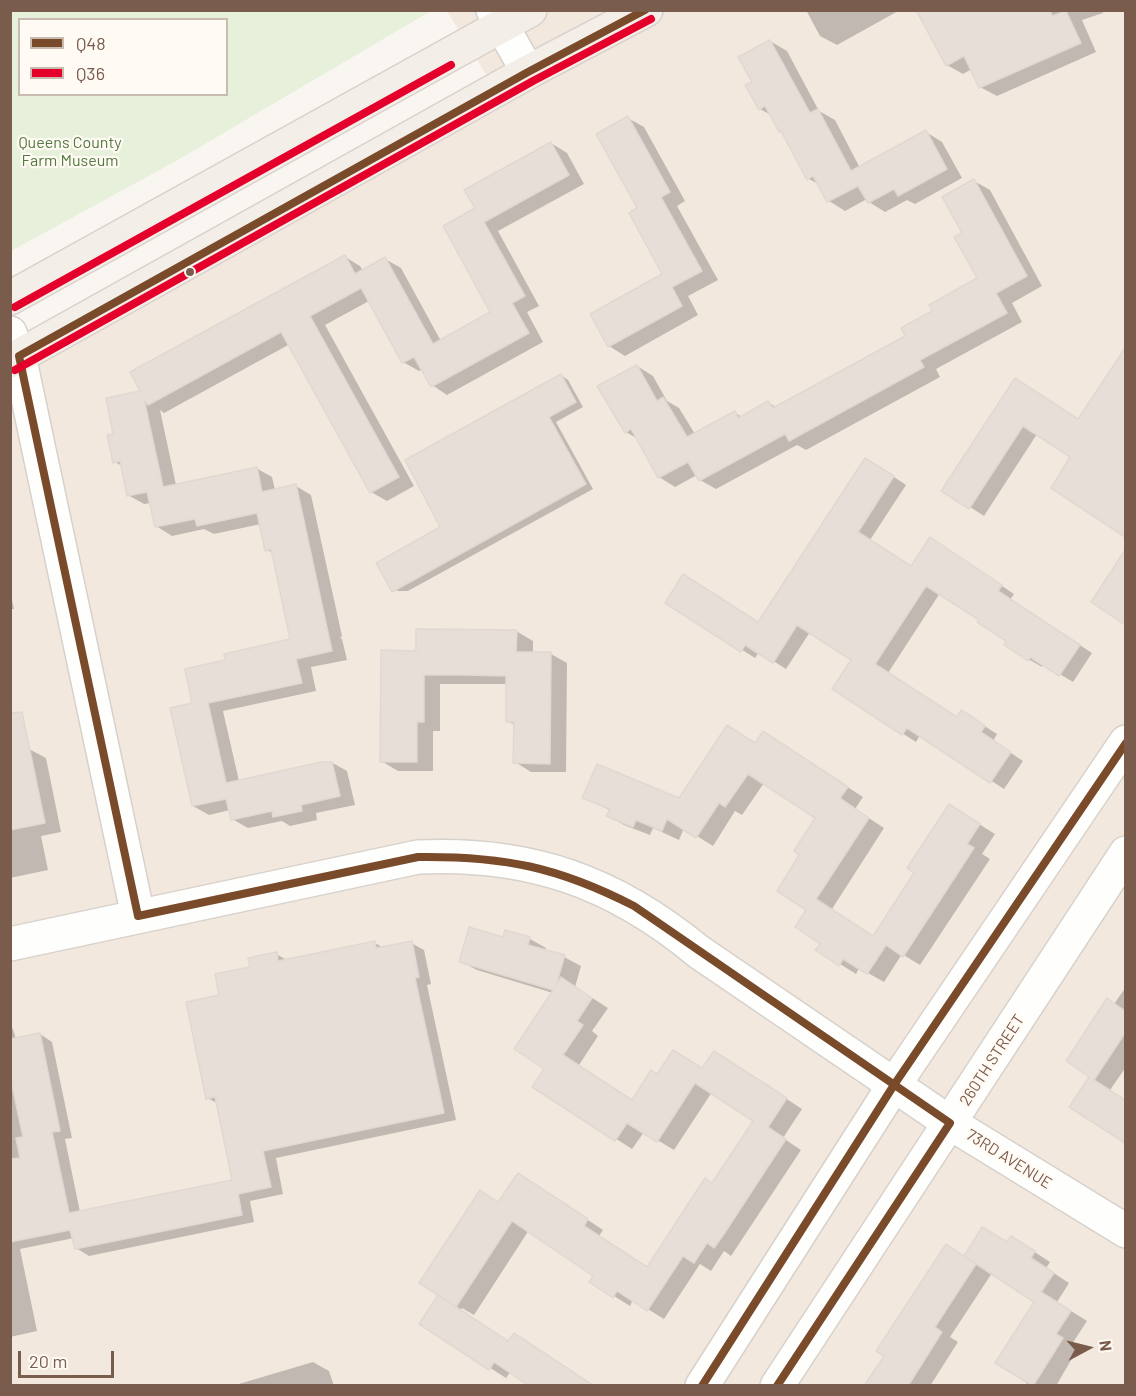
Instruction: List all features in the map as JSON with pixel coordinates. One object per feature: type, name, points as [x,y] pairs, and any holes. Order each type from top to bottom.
[{"type":"main road","points":[[10,298],[497,18],[530,10]]},
{"type":"main road","points":[[14,350],[646,10]]},
{"type":"street","points":[[497,18],[528,72]]},
{"type":"street","points":[[14,350],[138,916]]},
{"type":"street","points":[[702,1386],[894,1085],[1125,742]]},
{"type":"street","name":"260TH STREET","points":[[777,1386],[1125,853]]},
{"type":"street","name":"73RD AVENUE","points":[[10,944],[418,857],[457,855],[531,864],[573,877],[633,904],[669,927],[699,952],[950,1123],[1125,1231]]},
{"type":"shaded area","points":[[447,11],[1125,11],[1125,1385],[11,1385],[10,373],[501,99]]},
{"type":"green space","name":"Queens County Farm Museum","points":[[11,10],[431,10],[431,11],[176,161],[11,251]]},
{"type":"building","points":[[916,10],[1050,10],[1052,16],[1066,11],[1081,43],[979,88],[964,56],[946,66]]},
{"type":"building","points":[[770,40],[810,113],[818,109],[851,171],[926,130],[947,169],[898,196],[894,189],[868,203],[858,186],[827,202],[813,176],[807,180],[765,106],[759,110],[745,85],[752,82],[738,57]]},
{"type":"building","points":[[628,116],[670,192],[661,197],[702,271],[672,287],[682,306],[608,347],[590,314],[662,274],[629,213],[637,208],[596,134]]},
{"type":"building","points":[[551,142],[569,175],[484,222],[525,296],[512,303],[529,333],[431,387],[414,357],[402,363],[361,288],[310,316],[399,477],[370,493],[281,332],[148,405],[144,399],[163,487],[257,467],[262,492],[296,484],[332,651],[296,659],[302,683],[208,703],[226,783],[321,762],[332,762],[340,796],[301,805],[302,811],[273,817],[272,811],[231,820],[226,799],[192,806],[170,708],[192,703],[185,669],[225,660],[224,654],[290,639],[271,549],[265,551],[257,513],[197,526],[195,519],[155,527],[147,492],[127,496],[120,461],[113,463],[107,435],[113,434],[106,398],[140,391],[130,372],[345,255],[355,274],[385,257],[433,344],[490,312],[443,226],[475,208],[464,190]]},
{"type":"building","points":[[974,179],[1027,276],[996,293],[1007,313],[920,360],[924,367],[789,441],[785,434],[699,481],[688,462],[658,478],[631,429],[625,433],[597,386],[637,365],[657,401],[663,397],[687,437],[735,411],[738,418],[768,401],[773,408],[905,336],[901,328],[932,311],[929,305],[977,278],[954,237],[962,233],[942,197]]},
{"type":"building","points":[[1125,348],[1125,537],[1051,488],[1070,457],[1023,426],[969,509],[941,491],[1015,378],[1078,419]]},
{"type":"building","points":[[561,374],[576,402],[549,417],[586,484],[392,592],[376,563],[440,527],[405,460]]},
{"type":"building","points":[[865,458],[894,476],[858,532],[911,566],[930,537],[1002,585],[998,591],[1080,645],[1059,676],[1030,657],[1028,661],[1004,645],[1006,641],[977,622],[979,620],[926,586],[875,664],[957,717],[961,710],[974,718],[985,726],[981,732],[1011,752],[990,783],[907,728],[902,735],[832,689],[851,660],[797,625],[773,663],[745,645],[741,652],[665,603],[683,574],[758,622]]},
{"type":"building","points":[[1125,550],[1125,625],[1091,602]]},
{"type":"building","points":[[416,629],[517,630],[516,652],[551,652],[550,764],[513,763],[514,722],[506,722],[506,676],[466,675],[424,675],[424,722],[417,722],[417,762],[380,762],[381,650],[416,651]]},
{"type":"building","points":[[22,712],[45,823],[10,830],[10,713]]},
{"type":"building","points":[[727,725],[755,743],[763,731],[848,787],[840,798],[869,818],[816,899],[873,936],[914,873],[907,868],[949,804],[980,824],[967,844],[974,848],[903,957],[886,945],[867,974],[843,959],[839,966],[815,950],[820,944],[795,927],[806,910],[777,891],[799,855],[794,851],[815,818],[748,774],[725,807],[719,803],[696,838],[667,819],[662,831],[636,820],[633,827],[606,816],[610,809],[582,798],[597,764],[679,798]]},
{"type":"building","points":[[469,927],[503,937],[505,930],[530,937],[528,945],[565,955],[556,985],[561,977],[592,998],[577,1021],[583,1025],[563,1055],[632,1100],[651,1070],[657,1074],[673,1050],[702,1068],[714,1051],[787,1098],[768,1127],[786,1139],[724,1234],[714,1248],[707,1243],[694,1263],[683,1256],[647,1311],[617,1291],[613,1298],[589,1282],[593,1276],[512,1221],[456,1307],[419,1283],[480,1190],[498,1202],[518,1173],[588,1219],[584,1226],[647,1267],[705,1178],[712,1183],[753,1121],[695,1083],[657,1142],[627,1123],[615,1141],[532,1087],[544,1069],[514,1049],[553,990],[459,962]]},
{"type":"building","points":[[375,941],[376,948],[412,941],[419,977],[415,978],[444,1113],[263,1151],[271,1187],[238,1194],[242,1215],[75,1249],[70,1230],[10,1242],[10,1159],[20,1158],[16,1138],[23,1137],[10,1076],[10,1039],[40,1033],[60,1131],[52,1132],[69,1213],[232,1180],[215,1097],[206,1099],[186,1002],[219,995],[215,974],[250,967],[248,958],[277,952],[278,961]]},
{"type":"building","points":[[1107,998],[1125,1011],[1125,1033],[1094,1080],[1125,1100],[1125,1143],[1069,1107],[1089,1077],[1066,1061]]},
{"type":"building","points":[[982,1227],[1007,1242],[1011,1236],[1035,1251],[1031,1258],[1054,1273],[1041,1292],[1071,1311],[1056,1334],[1063,1338],[1033,1386],[995,1363],[1034,1302],[964,1256]]},
{"type":"building","points":[[946,1244],[976,1264],[935,1327],[942,1332],[908,1386],[864,1386],[884,1356],[876,1351]]},
{"type":"building","points":[[438,1295],[508,1341],[514,1333],[594,1386],[529,1386],[494,1362],[489,1370],[419,1324]]},
{"type":"transit line","name":"Q48","points":[[645,10],[528,72],[19,356],[138,916],[418,857],[504,862],[555,873],[634,906],[950,1123],[777,1386]]},
{"type":"transit line","name":"Q36","points":[[15,370],[533,81],[651,19]]},
{"type":"transit line","name":"Q36","points":[[15,307],[451,65]]},
{"type":"transit line","name":"Q48","points":[[702,1386],[894,1085],[1126,743]]}]
